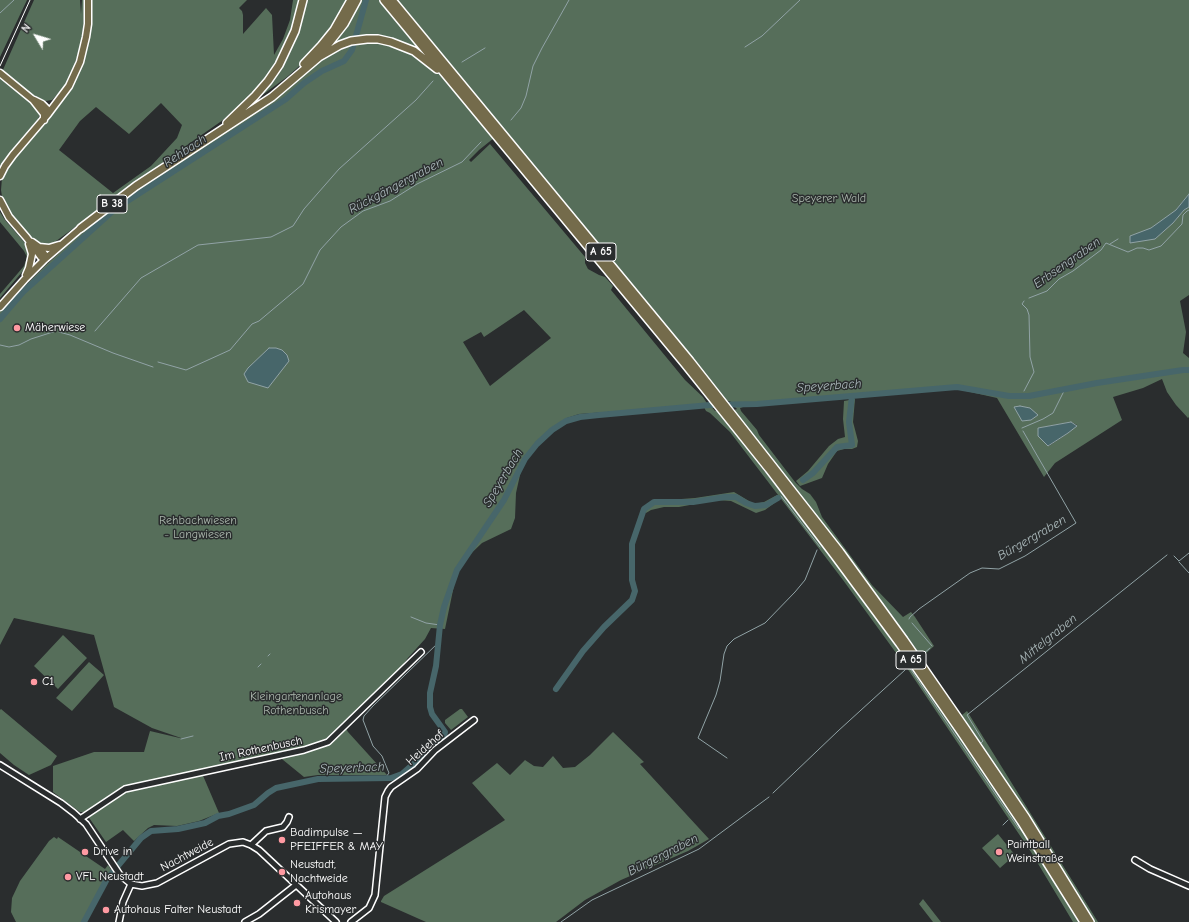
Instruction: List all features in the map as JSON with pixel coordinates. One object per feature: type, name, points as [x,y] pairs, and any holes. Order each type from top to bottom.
[{"type":"highway","points":[[227,123],[255,96],[279,65],[295,30],[303,0]]},
{"type":"highway","points":[[227,123],[280,85],[308,60],[334,30],[351,0]]},
{"type":"highway","points":[[314,61],[339,31],[357,0]]},
{"type":"highway","name":"A 65","points":[[384,0],[455,85],[468,96]]},
{"type":"highway","name":"A 65","points":[[392,0],[475,105],[719,402],[835,556],[961,732],[1021,821],[1084,922]]},
{"type":"highway","points":[[162,169],[272,97],[314,61],[329,51],[351,41],[385,40],[408,48],[424,58],[455,85]]},
{"type":"highway","name":"B 38","points":[[80,228],[136,186],[227,123]]},
{"type":"highway","name":"A 65","points":[[725,410],[835,546],[904,640],[1026,818],[1090,922]]},
{"type":"main road","points":[[0,176],[5,166],[69,86],[80,62],[88,24],[88,0]]},
{"type":"main road","points":[[0,73],[32,100],[45,116]]},
{"type":"main road","points":[[42,104],[60,99]]},
{"type":"main road","points":[[32,100],[42,104],[47,109],[45,116]]},
{"type":"main road","name":"B 38","points":[[0,200],[8,217],[27,238],[41,257],[45,259]]},
{"type":"main road","name":"B 38","points":[[0,307],[45,259],[80,228]]},
{"type":"main road","name":"B 38","points":[[27,238],[39,247],[45,255],[45,259]]},
{"type":"main road","name":"B 38","points":[[25,279],[32,254],[27,238]]},
{"type":"main road","points":[[39,247],[49,248],[60,245]]},
{"type":"street","name":"Im Rothenbusch","points":[[80,819],[125,789],[304,750],[328,742],[421,652]]},
{"type":"street","name":"Heidehof","points":[[351,922],[369,908],[376,895],[385,797],[388,791],[391,787],[417,770],[435,750],[474,720]]},
{"type":"street","points":[[0,765],[61,803],[86,824],[117,872],[124,880],[131,884],[123,902],[120,922]]},
{"type":"street","points":[[290,817],[283,827],[266,831],[251,845],[336,922]]},
{"type":"street","name":"Nachtweide","points":[[131,884],[142,886],[157,883],[233,843],[243,842],[251,845]]},
{"type":"street","points":[[1134,860],[1150,869],[1189,886]]},
{"type":"street","points":[[245,922],[259,914],[296,885]]},
{"type":"green space","points":[[0,0],[27,0],[0,57]]},
{"type":"green space","points":[[34,0],[80,0],[81,14],[82,0],[86,0],[84,30],[72,73],[66,85],[55,97],[52,100],[46,101],[40,100],[2,72]]},
{"type":"green space","points":[[90,0],[247,0],[239,8],[243,15],[243,34],[266,8],[272,15],[274,55],[283,39],[290,20],[293,0],[300,0],[293,26],[277,61],[264,81],[247,99],[223,120],[52,244],[48,246],[41,245],[24,232],[12,218],[3,203],[1,190],[2,178],[7,167],[59,105],[77,71]],"holes":[[[161,103],[182,125],[177,138],[151,166],[113,193],[59,150],[80,121],[96,107],[129,134]]]},
{"type":"green space","points":[[305,0],[349,0],[337,21],[305,61],[287,77],[250,104],[272,78]]},
{"type":"green space","points":[[360,0],[379,0],[418,46],[396,0],[1189,0],[1189,194],[1176,210],[1173,223],[1184,210],[1189,207],[1189,295],[1180,301],[1186,332],[1183,353],[1189,358],[1188,418],[1167,392],[1162,379],[1143,388],[1113,397],[1122,420],[1055,463],[1044,477],[997,398],[957,389],[851,397],[740,408],[795,482],[810,494],[816,502],[822,517],[872,585],[903,617],[911,612],[915,617],[934,646],[921,658],[827,531],[731,408],[734,410],[737,409],[730,401],[726,401],[504,130],[469,160],[471,162],[490,144],[585,257],[585,263],[588,269],[605,277],[613,286],[611,290],[685,380],[703,397],[708,405],[717,411],[716,409],[822,545],[956,728],[1019,824],[1080,922],[1073,922],[1031,852],[907,668],[843,580],[730,432],[706,411],[703,405],[579,414],[567,418],[550,429],[524,457],[516,493],[515,518],[511,529],[482,543],[458,566],[445,629],[431,628],[425,639],[401,668],[344,725],[348,732],[387,775],[318,775],[304,777],[277,755],[201,771],[219,813],[199,821],[177,826],[154,825],[148,828],[134,841],[123,830],[106,842],[85,812],[80,812],[53,792],[53,766],[94,752],[144,752],[150,731],[184,739],[152,728],[114,707],[94,635],[14,618],[0,645],[0,311],[46,265],[113,207],[274,100],[319,62],[331,54],[350,46],[350,44],[386,38],[338,44],[336,42]],"holes":[[[524,310],[551,338],[490,386],[463,342],[481,332],[484,337]],[[1071,422],[1077,425],[1049,446],[1038,436],[1038,428]]]},
{"type":"green space","points":[[0,77],[33,105],[40,114],[38,119],[11,151],[0,169]]},
{"type":"green space","points":[[0,212],[25,243],[29,251],[28,265],[0,298],[0,294],[24,266],[27,257],[24,251],[0,222]]},
{"type":"green space","points":[[855,399],[853,422],[858,441],[857,447],[837,451],[828,464],[822,478],[800,486],[796,481],[808,471],[829,446],[838,439],[845,437],[843,419],[844,401]]},
{"type":"green space","points":[[734,492],[754,504],[764,502],[777,495],[780,499],[765,510],[756,513],[731,501],[717,500],[679,507],[664,507],[651,510],[646,513],[642,508],[654,501],[695,498]]},
{"type":"green space","points":[[63,635],[87,658],[58,689],[34,666]]},
{"type":"green space","points":[[89,662],[104,675],[72,711],[56,698]]},
{"type":"green space","points":[[1,709],[57,756],[51,765],[29,775],[0,753]]},
{"type":"green space","points":[[462,709],[468,717],[451,730],[445,723],[445,720]]},
{"type":"green space","points":[[967,711],[1098,922],[1092,922],[962,715]]},
{"type":"green space","points":[[613,732],[644,762],[640,764],[709,839],[688,851],[621,880],[585,900],[556,922],[426,922],[381,902],[384,896],[505,820],[472,783],[497,763],[510,775],[525,760],[534,766],[543,767],[553,756],[563,768],[575,767],[590,755]]},
{"type":"green space","name":"Paintball Weinstraße","points":[[998,834],[1015,855],[1000,868],[982,848]]},
{"type":"green space","name":"VFL Neustadt","points":[[54,837],[57,839],[58,837],[105,869],[108,865],[114,874],[109,880],[86,922],[16,922],[11,912],[12,898],[20,881],[49,841]]},
{"type":"green space","points":[[923,899],[941,922],[933,922],[919,904]]},
{"type":"water","points":[[1189,194],[1189,207],[1184,210],[1173,223],[1155,239],[1130,243],[1130,236],[1151,228],[1176,210]]},
{"type":"water","points":[[269,348],[282,350],[287,355],[289,361],[268,388],[248,382],[244,374],[248,368]]},
{"type":"water","points":[[1020,406],[1030,408],[1038,415],[1031,420],[1022,421],[1014,407]]},
{"type":"water","points":[[1071,422],[1077,426],[1048,446],[1038,436],[1038,428]]},
{"type":"waterway","points":[[0,13],[14,0]]},
{"type":"waterway","name":"Rehbach","points":[[0,319],[23,292],[115,209],[286,99],[304,83],[322,71],[344,61],[352,50],[366,0]]},
{"type":"waterway","name":"Rückgängergraben","points":[[511,120],[521,108],[526,96],[533,66],[569,0]]},
{"type":"waterway","points":[[745,47],[762,36],[800,0]]},
{"type":"waterway","points":[[462,62],[485,48]]},
{"type":"waterway","points":[[95,331],[141,278],[198,245],[271,237],[293,226],[304,209],[339,169],[416,100],[433,81]]},
{"type":"waterway","name":"Rückgängergraben","points":[[158,362],[186,370],[230,350],[252,324],[259,321],[303,284],[320,250],[341,227],[363,211],[390,201],[417,184],[462,162],[481,142]]},
{"type":"waterway","name":"Erbsengraben","points":[[1029,298],[1047,291],[1059,279],[1073,271],[1101,250],[1106,243],[1128,252],[1137,248],[1149,250],[1161,246],[1182,224],[1183,215],[1189,210]]},
{"type":"waterway","points":[[1110,244],[1118,239]]},
{"type":"waterway","name":"Erbsengraben","points":[[1024,301],[1022,304],[1027,309],[1029,315],[1030,357],[1034,372],[1024,391]]},
{"type":"waterway","name":"Rückgängergraben","points":[[0,345],[9,347],[19,345],[31,339],[56,331]]},
{"type":"waterway","name":"Rückgängergraben","points":[[59,332],[153,367]]},
{"type":"waterway","name":"Speyerbach","points":[[84,922],[107,879],[141,838],[151,831],[178,829],[205,823],[218,816],[229,814],[254,805],[276,788],[318,779],[391,778],[402,774],[444,737],[445,732],[432,714],[430,707],[430,693],[436,666],[440,625],[444,607],[457,570],[504,500],[525,459],[537,444],[552,430],[566,421],[580,417],[710,405],[757,404],[957,387],[1009,396],[1029,396],[1097,383],[1189,370]]},
{"type":"waterway","name":"Bürgergraben","points":[[1022,428],[1053,413],[1065,389]]},
{"type":"waterway","points":[[803,480],[813,473],[837,447],[852,445],[849,422],[852,396]]},
{"type":"waterway","name":"Bürgergraben","points":[[909,619],[919,609],[970,573],[982,568],[999,569],[1025,556],[1076,523],[1023,431]]},
{"type":"waterway","points":[[781,496],[820,547]]},
{"type":"waterway","points":[[556,689],[583,651],[604,627],[632,600],[635,591],[632,580],[632,544],[644,509],[654,502],[693,502],[725,497],[736,497],[755,506],[766,505],[778,498]]},
{"type":"waterway","points":[[727,758],[698,738],[716,695],[727,646],[734,639],[765,623],[795,592],[805,580],[817,550]]},
{"type":"waterway","name":"Mittelgraben","points":[[1174,556],[1179,561],[1189,553]]},
{"type":"waterway","name":"Mittelgraben","points":[[981,743],[983,741],[967,715],[1167,555]]},
{"type":"waterway","points":[[1179,562],[1189,573]]},
{"type":"waterway","points":[[411,617],[426,623],[440,625]]},
{"type":"waterway","name":"Bürgergraben","points":[[912,623],[932,646]]},
{"type":"waterway","points":[[386,777],[389,773],[382,756],[373,746],[363,720],[364,716],[439,642]]},
{"type":"waterway","name":"Bürgergraben","points":[[921,656],[930,648]]},
{"type":"waterway","points":[[258,667],[261,664]]},
{"type":"waterway","points":[[909,667],[1019,829]]},
{"type":"waterway","name":"Bürgergraben","points":[[773,793],[905,670]]},
{"type":"waterway","points":[[181,739],[193,736]]},
{"type":"waterway","name":"Bürgergraben","points":[[561,922],[592,900],[699,849],[769,797]]},
{"type":"waterway","points":[[1003,825],[1008,820]]},
{"type":"railway","points":[[0,66],[30,0]]},
{"type":"place","name":"Mäherwiese","points":[[17,328]]},
{"type":"place","name":"C1","points":[[34,682]]},
{"type":"place","name":"Badimpulse — PFEIFFER & MAY","points":[[282,840]]},
{"type":"place","name":"Drive in","points":[[85,852]]},
{"type":"place","name":"Paintball Weinstraße","points":[[999,852]]},
{"type":"place","name":"Neustadt, Nachtweide","points":[[282,872]]},
{"type":"place","name":"VFL Neustadt","points":[[68,877]]},
{"type":"place","name":"Autohaus Krismayer","points":[[297,903]]},
{"type":"place","name":"Autohaus Falter Neustadt","points":[[106,910]]},
{"type":"park label","name":"Speyerer Wald","points":[[829,199]]},
{"type":"park label","name":"Rehbachwiesen - Langwiesen","points":[[198,528]]},
{"type":"park label","name":"Kleingartenanlage Rothenbusch","points":[[296,704]]}]
